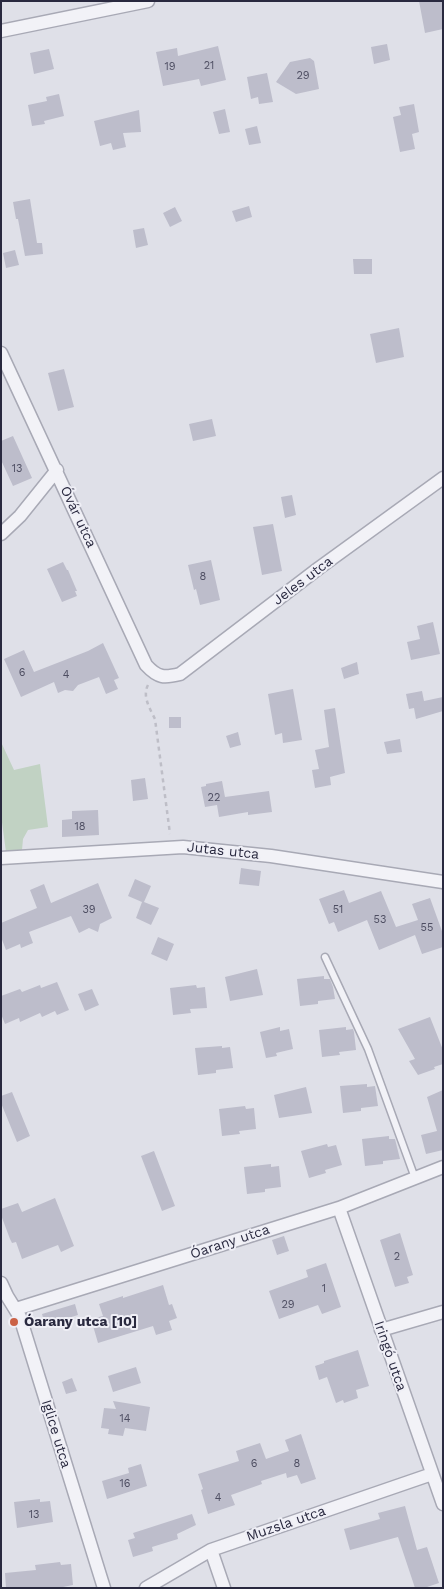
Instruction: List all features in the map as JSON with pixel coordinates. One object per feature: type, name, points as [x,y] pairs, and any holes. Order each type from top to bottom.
[{"type":"street","points":[[1,31],[148,1]]},
{"type":"street","name":"Óvár utca","points":[[1,353],[146,665],[157,675]]},
{"type":"street","points":[[1,534],[20,516],[56,470]]},
{"type":"street","name":"Jeles utca","points":[[157,675],[169,677],[180,674],[319,568],[443,478]]},
{"type":"street","name":"Jutas utca","points":[[1,858],[182,847],[271,856],[443,882]]},
{"type":"street","name":"Óarany utca","points":[[16,1309],[338,1208],[443,1167]]},
{"type":"street","name":"Iringó utca","points":[[338,1208],[443,1504]]},
{"type":"street","name":"Iglice utca","points":[[1,1283],[20,1317],[104,1588]]},
{"type":"street","points":[[381,1330],[443,1312]]},
{"type":"street","name":"Muzsla utca","points":[[146,1588],[211,1550],[432,1474]]},
{"type":"street","points":[[211,1550],[224,1588]]},
{"type":"lane","points":[[325,958],[368,1049],[415,1178]]},
{"type":"path","points":[[157,675],[145,690],[155,719],[172,848]]},
{"type":"green space","points":[[1,742],[14,770],[40,764],[48,827],[28,830],[23,839],[22,850],[6,852],[1,815]]},
{"type":"building","points":[[419,1],[443,1],[443,29],[425,33]]},
{"type":"building","points":[[387,44],[390,60],[374,64],[371,47]]},
{"type":"building","points":[[218,46],[226,80],[201,86],[199,79],[163,86],[156,52],[177,48],[178,56]]},
{"type":"building","points":[[49,49],[54,69],[34,74],[30,53]]},
{"type":"building","points":[[310,58],[314,61],[319,89],[296,94],[276,82],[290,62]]},
{"type":"building","points":[[267,73],[273,102],[259,104],[258,97],[251,99],[247,77]]},
{"type":"building","points":[[59,94],[64,116],[44,121],[45,124],[32,126],[28,105],[47,101],[46,97]]},
{"type":"building","points":[[414,104],[419,132],[412,134],[415,149],[400,152],[393,117],[401,115],[399,107]]},
{"type":"building","points":[[225,109],[230,132],[219,134],[213,112]]},
{"type":"building","points":[[139,110],[141,132],[123,133],[126,147],[113,150],[111,143],[100,146],[94,121]]},
{"type":"building","points":[[257,126],[261,143],[249,145],[245,129]]},
{"type":"building","points":[[30,199],[37,243],[42,243],[43,254],[25,256],[13,202]]},
{"type":"building","points":[[249,206],[252,217],[236,222],[232,211]]},
{"type":"building","points":[[175,207],[182,221],[170,227],[163,213]]},
{"type":"building","points":[[144,228],[148,245],[136,248],[133,230]]},
{"type":"building","points":[[15,250],[19,265],[6,268],[3,253]]},
{"type":"building","points":[[353,259],[372,259],[372,274],[354,274]]},
{"type":"building","points":[[399,328],[404,357],[376,363],[370,334]]},
{"type":"building","points":[[64,369],[74,407],[58,411],[48,373]]},
{"type":"building","points":[[212,419],[216,436],[193,441],[189,424]]},
{"type":"building","points":[[13,436],[32,478],[13,486],[1,460],[1,441]]},
{"type":"building","points":[[292,495],[296,515],[285,518],[281,497]]},
{"type":"building","points":[[273,524],[282,571],[262,575],[253,527]]},
{"type":"building","points":[[211,560],[220,600],[200,605],[188,565]]},
{"type":"building","points":[[63,562],[77,591],[75,591],[77,596],[62,602],[47,569]]},
{"type":"building","points":[[433,622],[440,654],[411,660],[407,642],[420,639],[417,626]]},
{"type":"building","points":[[103,643],[119,678],[114,680],[118,689],[106,694],[99,677],[78,685],[73,691],[65,690],[58,693],[54,682],[21,697],[4,659],[24,650],[34,672],[88,651]]},
{"type":"building","points":[[357,662],[359,674],[344,679],[341,668]]},
{"type":"building","points":[[293,689],[302,740],[283,743],[282,733],[275,735],[268,694]]},
{"type":"building","points":[[422,691],[424,701],[443,697],[443,711],[416,719],[414,708],[409,709],[406,694]]},
{"type":"building","points":[[335,708],[345,773],[330,777],[331,785],[315,788],[312,770],[319,769],[315,750],[329,747],[324,710]]},
{"type":"building","points":[[169,717],[181,717],[181,728],[169,728]]},
{"type":"building","points":[[238,732],[241,745],[230,748],[226,736]]},
{"type":"building","points":[[400,739],[402,752],[387,754],[384,742]]},
{"type":"building","points":[[145,778],[148,799],[133,801],[131,780]]},
{"type":"building","points":[[222,781],[225,797],[269,791],[272,812],[248,815],[248,812],[219,817],[217,805],[205,807],[201,787],[206,786],[206,784]]},
{"type":"building","points":[[98,810],[99,835],[62,837],[62,820],[72,819],[72,811]]},
{"type":"building","points":[[241,868],[261,871],[259,886],[239,884]]},
{"type":"building","points":[[135,879],[151,886],[144,902],[159,908],[151,925],[136,918],[142,902],[128,896]]},
{"type":"building","points":[[98,883],[112,918],[100,924],[98,932],[89,928],[79,933],[71,916],[29,932],[33,943],[21,948],[20,944],[6,950],[1,937],[1,923],[37,908],[30,890],[44,884],[51,903]]},
{"type":"building","points":[[344,890],[349,903],[381,891],[396,927],[418,920],[412,904],[430,898],[443,934],[443,947],[422,954],[415,935],[379,950],[367,920],[338,932],[334,922],[329,924],[319,899]]},
{"type":"building","points":[[158,937],[174,944],[167,961],[151,954]]},
{"type":"building","points":[[257,969],[263,995],[230,1001],[225,977]]},
{"type":"building","points":[[324,976],[324,979],[330,979],[335,999],[318,1001],[318,1004],[300,1006],[297,979]]},
{"type":"building","points":[[57,982],[69,1010],[57,1015],[55,1011],[42,1017],[40,1013],[20,1022],[19,1018],[5,1024],[1,1014],[1,996],[20,989],[22,992],[40,985],[41,988]]},
{"type":"building","points":[[196,985],[197,988],[205,987],[207,1008],[190,1009],[191,1013],[173,1015],[170,988]]},
{"type":"building","points":[[92,989],[99,1005],[85,1011],[78,994]]},
{"type":"building","points":[[430,1017],[443,1050],[443,1064],[418,1075],[409,1061],[415,1059],[398,1029]]},
{"type":"building","points":[[280,1027],[280,1031],[289,1029],[293,1049],[276,1053],[277,1056],[266,1058],[260,1032]]},
{"type":"building","points":[[346,1027],[346,1030],[353,1029],[356,1050],[339,1052],[340,1055],[322,1057],[319,1030]]},
{"type":"building","points":[[222,1046],[222,1048],[230,1047],[233,1068],[216,1070],[216,1073],[198,1075],[195,1048]]},
{"type":"building","points":[[367,1084],[367,1087],[375,1086],[378,1106],[361,1108],[361,1111],[343,1113],[340,1086]]},
{"type":"building","points":[[306,1087],[312,1113],[279,1118],[274,1095]]},
{"type":"building","points":[[443,1090],[443,1150],[426,1154],[421,1135],[437,1131],[427,1097]]},
{"type":"building","points":[[12,1092],[30,1136],[17,1142],[1,1103],[1,1096]]},
{"type":"building","points":[[245,1106],[246,1109],[254,1108],[256,1129],[239,1131],[240,1134],[222,1136],[219,1109]]},
{"type":"building","points":[[389,1136],[389,1139],[395,1139],[400,1159],[383,1161],[383,1164],[365,1166],[362,1139]]},
{"type":"building","points":[[327,1144],[328,1147],[336,1145],[342,1165],[325,1170],[326,1173],[309,1178],[301,1151]]},
{"type":"building","points":[[154,1151],[175,1206],[162,1211],[141,1156]]},
{"type":"building","points":[[271,1164],[271,1167],[279,1166],[281,1187],[265,1189],[265,1192],[247,1194],[244,1167]]},
{"type":"building","points":[[55,1198],[74,1246],[61,1252],[58,1245],[22,1259],[16,1242],[12,1243],[10,1239],[1,1215],[1,1209],[18,1203],[22,1212]]},
{"type":"building","points":[[400,1233],[413,1275],[407,1277],[409,1283],[395,1287],[380,1240]]},
{"type":"building","points":[[284,1236],[289,1251],[277,1255],[272,1240]]},
{"type":"building","points":[[326,1263],[341,1307],[322,1314],[318,1305],[279,1319],[269,1291],[308,1277],[306,1270]]},
{"type":"building","points":[[163,1285],[169,1305],[172,1304],[177,1318],[169,1321],[172,1330],[156,1335],[153,1326],[98,1343],[91,1319],[103,1316],[99,1304]]},
{"type":"building","points":[[75,1304],[78,1315],[45,1325],[42,1314]]},
{"type":"building","points":[[358,1350],[369,1386],[356,1390],[358,1398],[344,1403],[343,1400],[336,1403],[327,1377],[319,1380],[315,1366],[324,1363],[324,1361]]},
{"type":"building","points":[[136,1367],[141,1383],[113,1392],[108,1376]]},
{"type":"building","points":[[72,1378],[77,1391],[66,1394],[62,1382]]},
{"type":"building","points":[[113,1401],[150,1407],[146,1431],[125,1428],[123,1436],[108,1434],[109,1429],[101,1428],[104,1408],[116,1409]]},
{"type":"building","points":[[301,1434],[316,1479],[301,1484],[297,1475],[287,1478],[286,1473],[261,1481],[262,1484],[231,1495],[235,1505],[208,1514],[198,1474],[239,1461],[236,1451],[260,1443],[266,1459],[289,1451],[285,1440]]},
{"type":"building","points":[[141,1464],[147,1486],[107,1499],[102,1481],[129,1473],[128,1468]]},
{"type":"building","points":[[40,1499],[40,1502],[50,1501],[53,1522],[17,1528],[14,1502]]},
{"type":"building","points":[[405,1506],[417,1550],[427,1547],[439,1583],[424,1588],[415,1588],[398,1537],[350,1550],[344,1529],[380,1519],[378,1513]]},
{"type":"building","points":[[192,1514],[196,1525],[177,1534],[178,1539],[152,1547],[153,1551],[133,1557],[128,1540],[135,1538],[133,1533]]},
{"type":"building","points":[[60,1562],[61,1565],[71,1564],[73,1585],[58,1588],[6,1588],[5,1573],[36,1570],[35,1565]]},
{"type":"place","name":"Óarany utca [10]","points":[[14,1322]]}]
